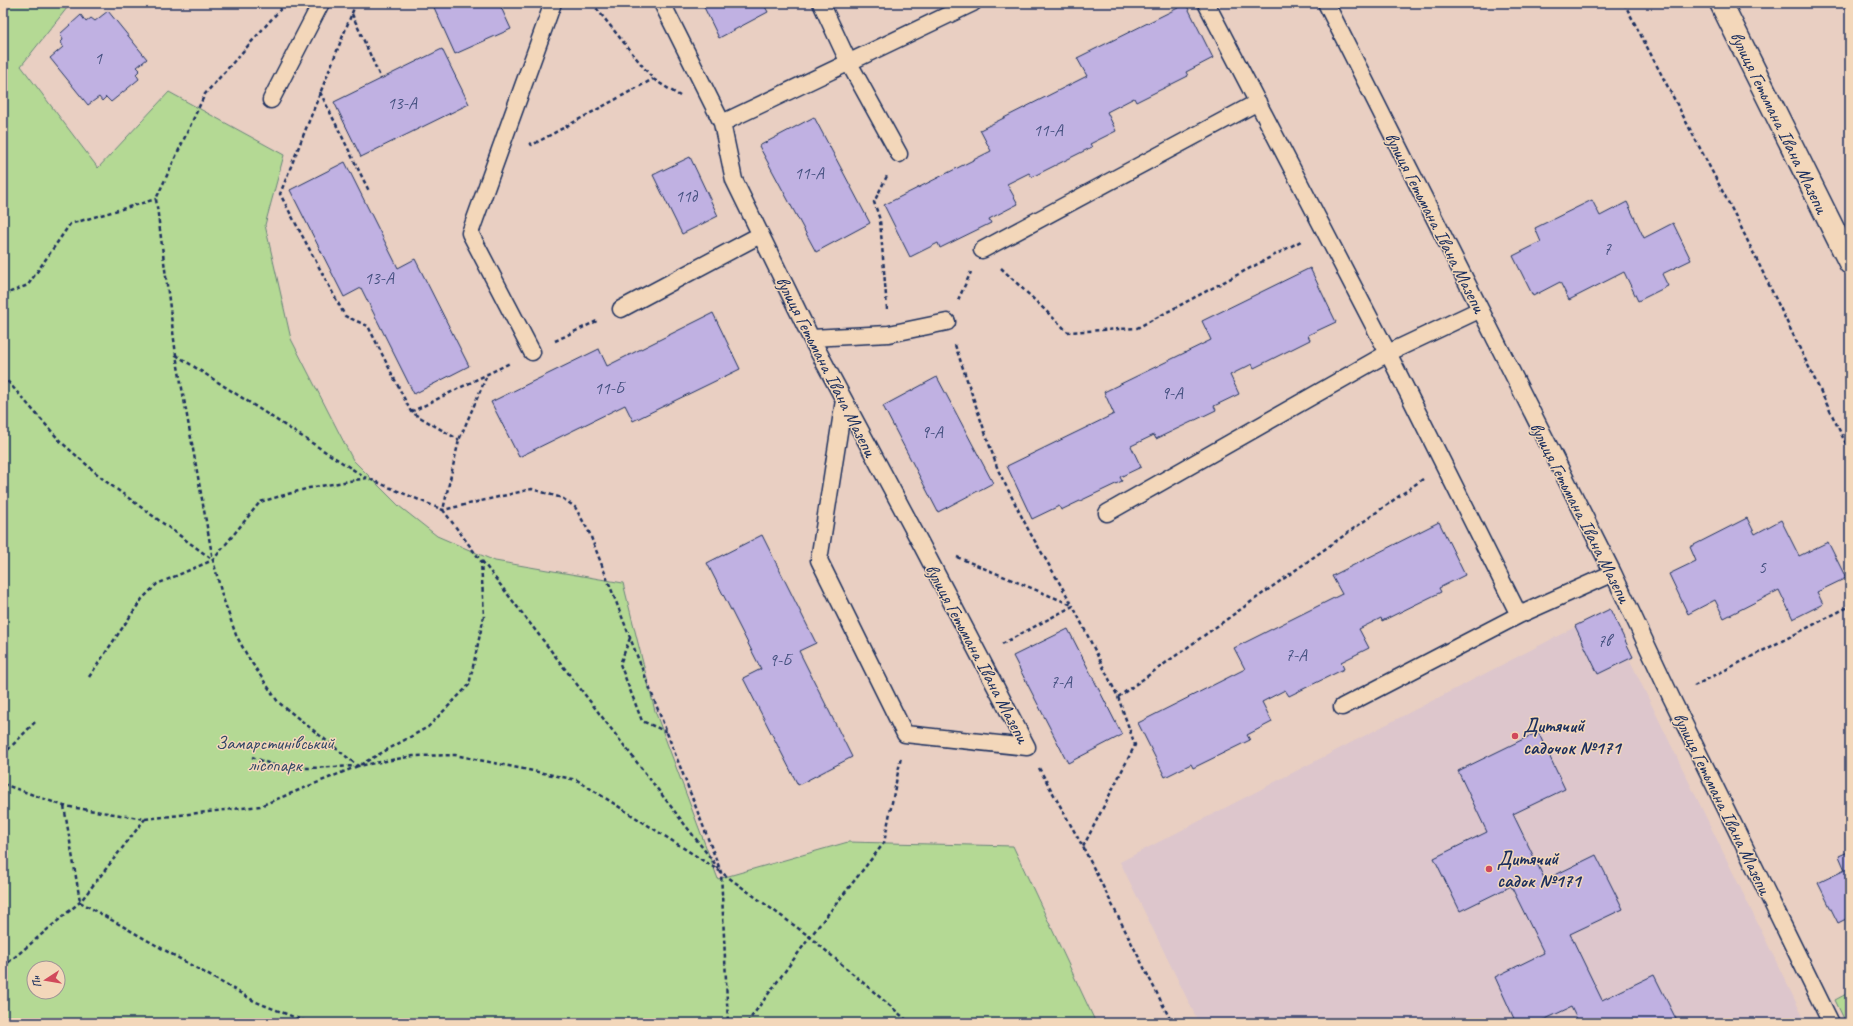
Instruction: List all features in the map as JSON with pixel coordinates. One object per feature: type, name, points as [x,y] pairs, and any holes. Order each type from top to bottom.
[{"type":"main road","name":"вулиця Гетьмана Івана Мазепи","points":[[1721,3],[1850,262]]},
{"type":"lane","points":[[271,100],[321,3]]},
{"type":"lane","points":[[532,352],[470,233],[553,3]]},
{"type":"lane","name":"вулиця Гетьмана Івана Мазепи","points":[[662,3],[722,124],[734,180],[760,235],[811,338],[1027,747]]},
{"type":"lane","points":[[821,3],[849,63],[899,154]]},
{"type":"lane","points":[[722,124],[973,3]]},
{"type":"lane","points":[[1206,3],[1388,353],[1519,615]]},
{"type":"lane","name":"вулиця Гетьмана Івана Мазепи","points":[[1326,3],[1479,310],[1613,573],[1671,697],[1831,1023]]},
{"type":"lane","points":[[982,250],[1258,102]]},
{"type":"lane","points":[[621,309],[760,235]]},
{"type":"lane","points":[[1107,513],[1388,353],[1479,310]]},
{"type":"lane","points":[[811,338],[889,334],[947,322]]},
{"type":"lane","points":[[844,400],[819,560],[905,734],[1027,747]]},
{"type":"lane","points":[[1342,707],[1519,615],[1613,573]]},
{"type":"path","points":[[286,3],[205,94],[156,199],[176,355],[214,560],[222,595],[236,635],[248,657],[278,702],[358,766]]},
{"type":"path","points":[[356,3],[280,194],[345,316],[368,326],[411,412],[459,440]]},
{"type":"path","points":[[592,3],[654,79],[685,99]]},
{"type":"path","points":[[1624,3],[1737,219],[1850,452]]},
{"type":"path","points":[[1844,3],[1850,15]]},
{"type":"path","points":[[352,13],[380,79]]},
{"type":"path","points":[[510,124],[532,145],[654,79]]},
{"type":"path","points":[[320,92],[369,191]]},
{"type":"path","points":[[889,334],[880,220],[874,202],[899,154]]},
{"type":"path","points":[[3,295],[28,285],[70,224],[156,199]]},
{"type":"path","points":[[1083,847],[1135,745],[1118,697],[1073,606],[1029,531],[998,470],[947,322],[982,250],[1068,332],[1137,328],[1324,229]]},
{"type":"path","points":[[176,355],[367,478],[443,510],[721,872]]},
{"type":"path","points":[[411,412],[488,374],[459,440],[443,510]]},
{"type":"path","points":[[3,376],[61,442],[98,475],[214,560]]},
{"type":"path","points":[[1118,697],[1443,464]]},
{"type":"path","points":[[89,677],[142,599],[157,584],[214,560],[260,502],[309,488],[367,478]]},
{"type":"path","points":[[443,510],[532,489],[562,498],[575,507],[590,532],[721,872],[728,1023]]},
{"type":"path","points":[[920,542],[1073,606]]},
{"type":"path","points":[[3,784],[64,806],[145,819],[260,806],[358,766],[428,727],[469,685],[484,616],[481,561]]},
{"type":"path","points":[[979,657],[1073,606]]},
{"type":"path","points":[[1671,697],[1850,606]]},
{"type":"path","points":[[630,637],[620,664],[642,721],[667,732]]},
{"type":"path","points":[[3,755],[37,720]]},
{"type":"path","points":[[747,1023],[810,937],[884,843],[905,734]]},
{"type":"path","name":"вулиця Гетьмана Івана Мазепи","points":[[1027,747],[1083,847],[1172,1023]]},
{"type":"path","points":[[252,757],[284,769],[358,766],[413,756],[455,755],[577,780],[721,872],[810,937],[910,1023]]},
{"type":"path","points":[[64,806],[80,902]]},
{"type":"path","points":[[3,967],[80,902],[145,819]]},
{"type":"path","points":[[80,902],[256,1002],[309,1023]]},
{"type":"shaded area","name":"Дитячий садочок №171","points":[[1606,611],[1806,1023],[1199,1023],[1120,862]]},
{"type":"green space","name":"Замарстинівський лісопарк","points":[[3,3],[71,3],[21,66],[98,168],[169,92],[284,155],[265,225],[291,339],[353,460],[399,506],[437,536],[495,561],[623,583],[655,711],[718,879],[848,842],[1013,846],[1096,1023],[3,1023]]},
{"type":"green space","points":[[1850,992],[1850,1023],[1846,1023],[1835,1000]]},
{"type":"building","points":[[432,3],[499,3],[511,29],[455,54]]},
{"type":"building","points":[[702,3],[763,3],[768,12],[719,38]]},
{"type":"building","points":[[1186,4],[1213,58],[1186,72],[1188,76],[1136,102],[1134,98],[1107,112],[1116,131],[1090,144],[1092,147],[1032,177],[1029,173],[1007,184],[1018,204],[989,219],[991,223],[940,248],[938,243],[910,257],[884,205],[991,151],[980,130],[1087,76],[1077,58]]},
{"type":"building","points":[[108,11],[147,59],[137,67],[140,70],[136,74],[139,79],[111,102],[106,97],[102,101],[99,97],[88,105],[50,58],[63,47],[61,42],[63,40],[60,34],[81,15],[86,22],[91,18],[95,21]]},
{"type":"building","points":[[442,49],[469,104],[361,157],[334,102]]},
{"type":"building","points":[[814,117],[870,223],[816,252],[759,146]]},
{"type":"building","points":[[690,157],[718,216],[682,234],[653,175]]},
{"type":"building","points":[[345,162],[398,268],[415,259],[469,366],[414,394],[361,288],[344,297],[290,190]]},
{"type":"building","points":[[1592,200],[1600,216],[1627,202],[1644,238],[1673,223],[1691,260],[1662,274],[1668,286],[1638,301],[1624,272],[1569,300],[1560,282],[1533,296],[1513,256],[1541,242],[1535,228]]},
{"type":"building","points":[[1310,268],[1336,322],[1308,335],[1310,340],[1254,368],[1252,364],[1230,375],[1239,394],[1214,406],[1216,410],[1156,439],[1154,435],[1131,446],[1141,467],[1120,477],[1122,481],[1061,510],[1059,506],[1032,519],[1007,466],[1114,414],[1104,392],[1211,340],[1202,321]]},
{"type":"building","points":[[713,313],[740,369],[633,421],[625,405],[519,457],[491,402],[599,349],[607,366]]},
{"type":"building","points":[[937,377],[993,483],[938,512],[883,406]]},
{"type":"building","points":[[1747,518],[1755,534],[1781,520],[1799,556],[1828,542],[1846,578],[1817,592],[1823,604],[1793,619],[1779,590],[1724,618],[1715,600],[1688,614],[1669,574],[1696,561],[1690,547]]},
{"type":"building","points":[[1439,522],[1465,575],[1439,588],[1441,592],[1382,621],[1381,618],[1359,629],[1369,648],[1341,662],[1344,669],[1289,696],[1285,690],[1262,702],[1272,722],[1247,735],[1250,740],[1193,768],[1191,764],[1165,777],[1138,723],[1245,669],[1234,648],[1342,594],[1332,576]]},
{"type":"building","points":[[762,535],[816,643],[799,651],[852,757],[798,785],[743,678],[761,669],[707,563]]},
{"type":"building","points":[[1610,609],[1633,657],[1598,674],[1575,626]]},
{"type":"building","points":[[1068,629],[1122,735],[1068,763],[1013,656]]},
{"type":"building","name":"Дитячий садок №171","points":[[1538,732],[1565,789],[1513,814],[1545,880],[1596,855],[1623,909],[1570,934],[1602,1000],[1654,975],[1678,1023],[1579,1023],[1571,1007],[1537,1023],[1516,1023],[1495,977],[1544,953],[1511,886],[1460,911],[1434,858],[1487,832],[1458,771]]},
{"type":"building","points":[[1850,851],[1850,917],[1838,923],[1818,883],[1845,870],[1839,856]]},
{"type":"place","name":"Дитячий садочок №171","points":[[1515,736]]},
{"type":"place","name":"Дитячий садок №171","points":[[1489,869]]}]
